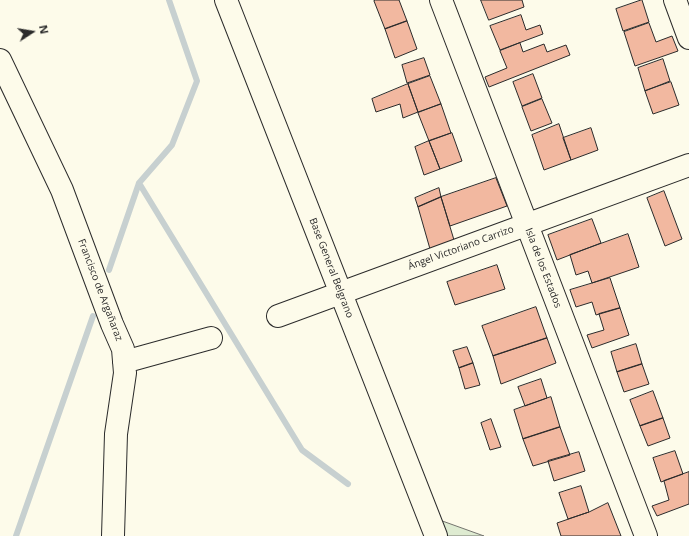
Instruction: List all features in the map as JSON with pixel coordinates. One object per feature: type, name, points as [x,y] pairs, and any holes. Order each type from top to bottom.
[{"type":"street","name":"Base General Belgrano","points":[[226,0],[436,536]]},
{"type":"street","name":"Isla de los Estados","points":[[441,0],[646,536]]},
{"type":"street","points":[[675,0],[689,38]]},
{"type":"street","name":"Francisco de Argañaraz","points":[[0,60],[62,190],[112,324],[124,349],[125,373],[116,434],[113,536]]},
{"type":"street","name":"Ángel Victoriano Carrizo","points":[[278,316],[689,165]]},
{"type":"street","points":[[124,362],[211,338]]},
{"type":"green space","points":[[434,518],[484,536],[441,536]]},
{"type":"building","points":[[399,0],[407,21],[385,29],[374,1]]},
{"type":"building","points":[[481,0],[522,0],[524,7],[489,20]]},
{"type":"building","points":[[642,0],[649,22],[623,31],[616,9]]},
{"type":"building","points":[[521,15],[526,30],[540,25],[543,34],[500,50],[490,26]]},
{"type":"building","points":[[407,21],[417,49],[395,58],[385,29]]},
{"type":"building","points":[[649,23],[656,42],[672,36],[678,51],[635,66],[624,32]]},
{"type":"building","points":[[520,43],[523,52],[544,44],[547,52],[566,45],[570,55],[489,87],[485,77],[507,68],[500,51]]},
{"type":"building","points":[[424,58],[430,75],[407,83],[402,65]]},
{"type":"building","points":[[663,59],[670,81],[645,91],[638,68]]},
{"type":"building","points":[[533,74],[542,98],[522,106],[513,82]]},
{"type":"building","points":[[430,76],[441,104],[418,112],[408,84]]},
{"type":"building","points":[[671,82],[679,105],[653,114],[645,91]]},
{"type":"building","points":[[408,84],[418,112],[403,118],[400,104],[376,112],[372,99]]},
{"type":"building","points":[[542,99],[552,123],[531,131],[522,107]]},
{"type":"building","points":[[441,104],[451,133],[429,141],[418,113]]},
{"type":"building","points":[[559,124],[571,160],[544,170],[532,135]]},
{"type":"building","points":[[591,128],[598,150],[571,160],[563,138]]},
{"type":"building","points":[[452,133],[462,161],[440,169],[429,141]]},
{"type":"building","points":[[429,141],[440,169],[424,175],[415,147]]},
{"type":"building","points":[[496,178],[507,206],[450,226],[441,197]]},
{"type":"building","points":[[439,188],[441,197],[418,207],[415,198]]},
{"type":"building","points":[[664,191],[682,239],[665,246],[647,198]]},
{"type":"building","points":[[441,197],[454,240],[430,249],[418,207]]},
{"type":"building","points":[[592,219],[601,243],[557,260],[548,235]]},
{"type":"building","points":[[628,234],[639,267],[592,283],[588,271],[576,275],[570,255]]},
{"type":"building","points":[[497,265],[505,289],[455,305],[447,282]]},
{"type":"building","points":[[610,278],[620,308],[596,315],[592,302],[576,307],[570,290]]},
{"type":"building","points":[[536,307],[547,338],[493,356],[482,326]]},
{"type":"building","points":[[620,308],[629,335],[592,348],[587,335],[604,330],[599,314]]},
{"type":"building","points":[[547,338],[556,363],[501,384],[493,356]]},
{"type":"building","points":[[636,344],[642,364],[617,372],[611,352]]},
{"type":"building","points":[[467,347],[473,363],[459,368],[453,351]]},
{"type":"building","points":[[473,363],[480,385],[465,389],[459,368]]},
{"type":"building","points":[[642,364],[649,384],[624,392],[617,372]]},
{"type":"building","points":[[541,379],[547,398],[525,406],[518,387]]},
{"type":"building","points":[[653,391],[663,418],[640,426],[630,400]]},
{"type":"building","points":[[551,397],[560,427],[523,439],[514,410]]},
{"type":"building","points":[[663,418],[670,438],[648,446],[640,426]]},
{"type":"building","points":[[491,419],[501,447],[490,450],[481,423]]},
{"type":"building","points":[[560,427],[570,455],[533,466],[523,439]]},
{"type":"building","points":[[675,451],[683,474],[661,482],[653,458]]},
{"type":"building","points":[[579,452],[585,471],[554,481],[548,461]]},
{"type":"building","points":[[689,472],[689,504],[657,516],[652,506],[669,500],[664,481]]},
{"type":"building","points":[[581,486],[589,512],[568,519],[559,493]]},
{"type":"building","points":[[608,503],[621,536],[561,536],[557,523],[589,512]]},
{"type":"waterway","points":[[109,270],[139,183],[172,145],[197,81],[169,0]]},
{"type":"waterway","points":[[139,183],[302,450],[348,484]]},
{"type":"waterway","points":[[16,536],[93,316]]}]
